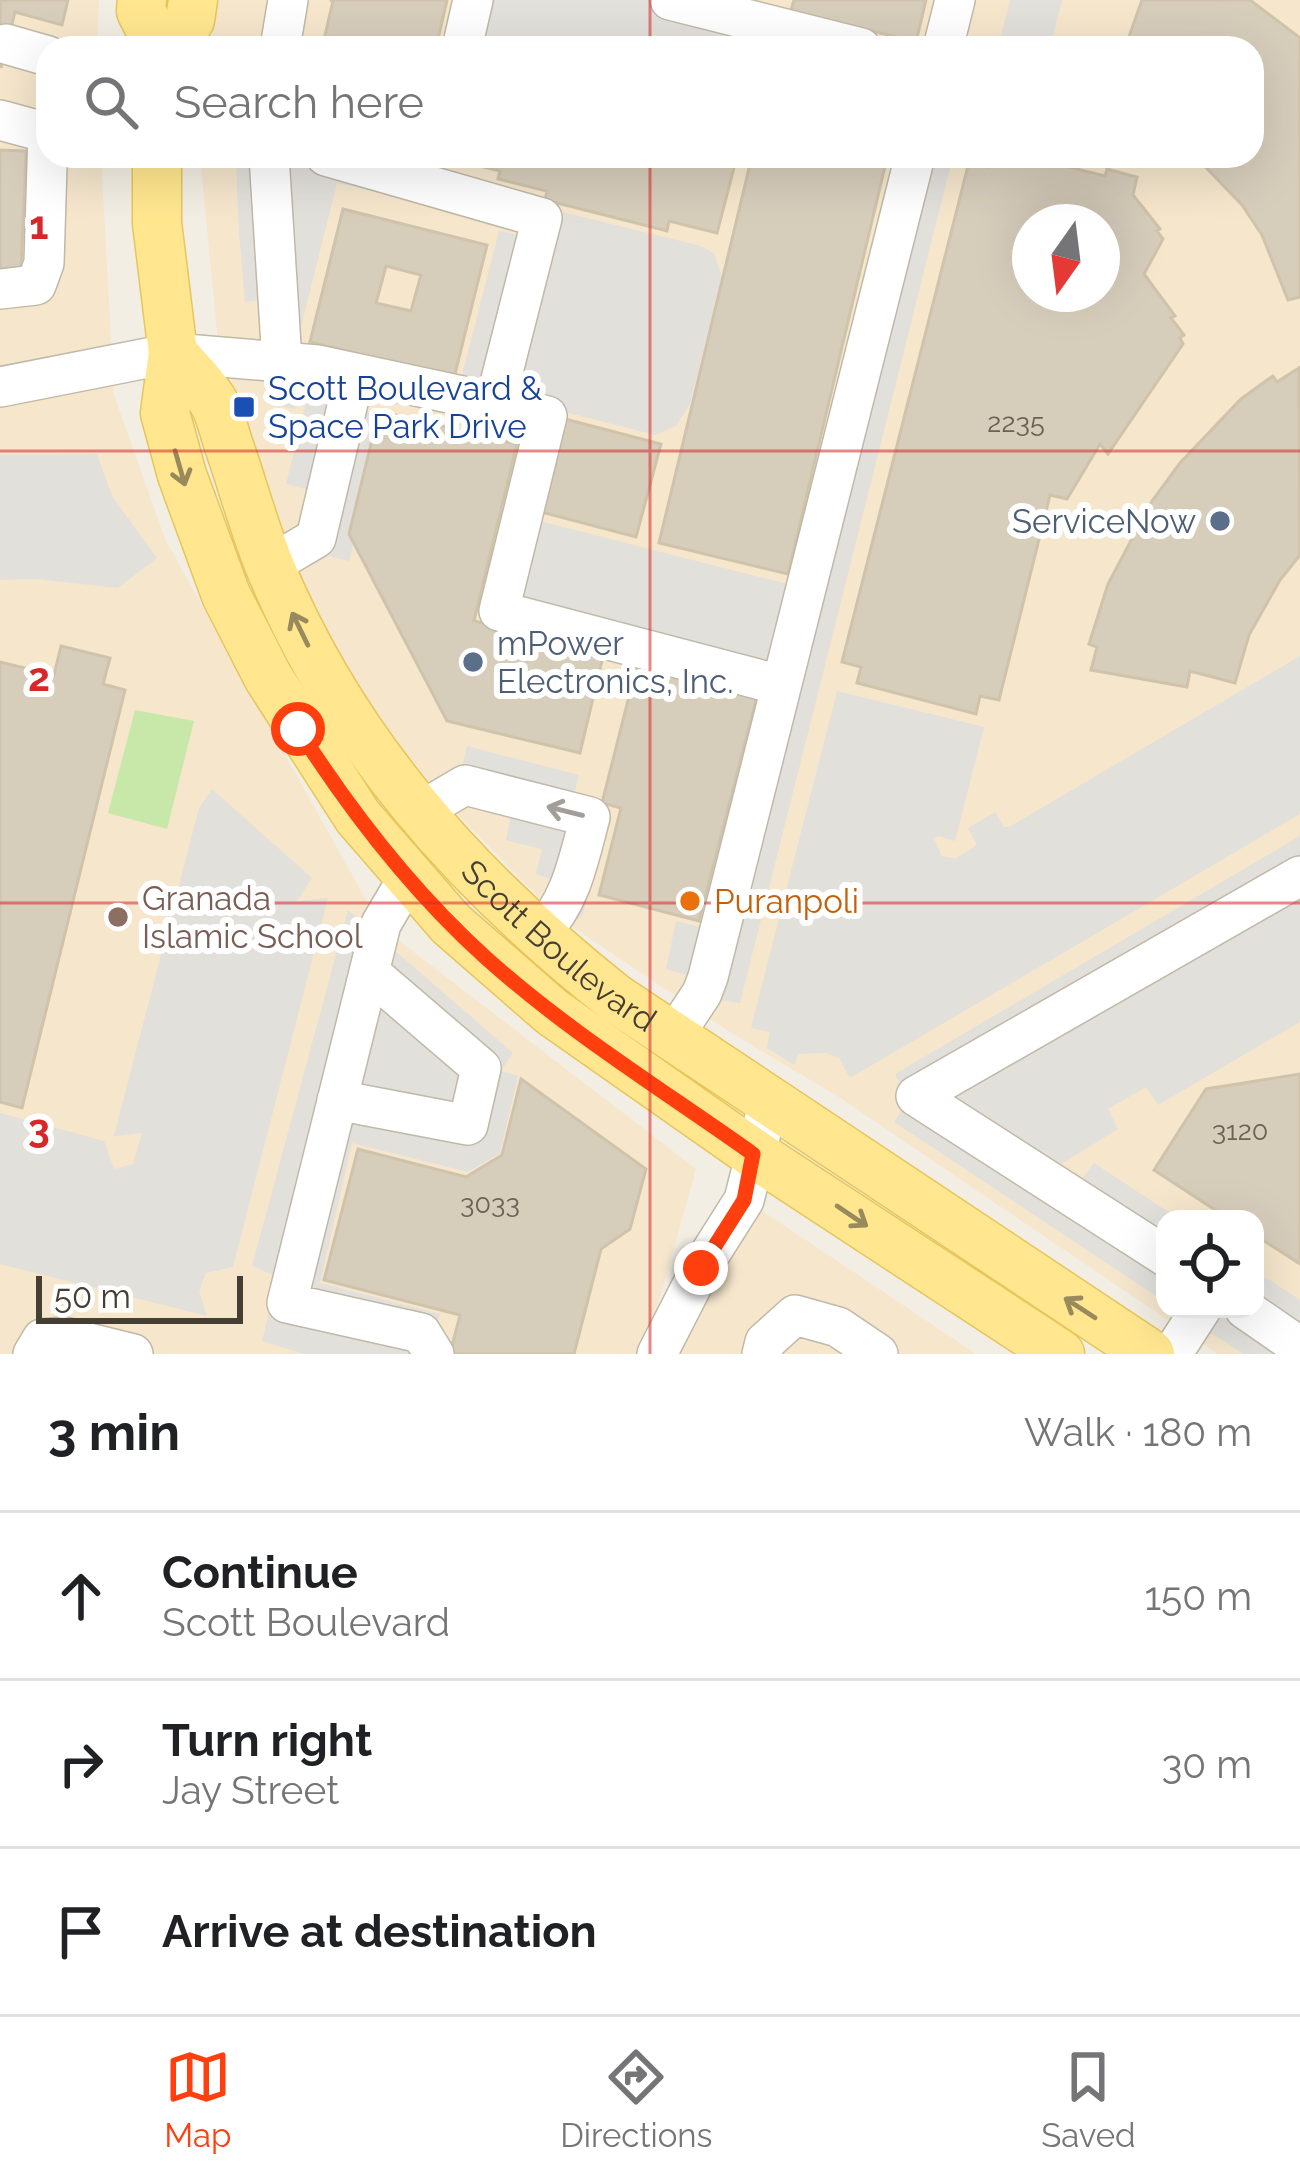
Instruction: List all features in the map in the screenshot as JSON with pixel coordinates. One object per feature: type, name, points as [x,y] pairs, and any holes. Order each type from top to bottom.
[{"type":"main road","points":[[142,0],[141,11],[157,36]]},
{"type":"main road","points":[[175,36],[190,20],[193,0]]},
{"type":"main road","name":"Scott Boulevard","points":[[157,168],[157,223],[173,353],[165,413],[182,475],[226,595],[268,677],[315,755],[408,878],[487,958],[552,1012],[753,1154],[1060,1354]]},
{"type":"main road","name":"Scott Boulevard","points":[[173,353],[214,402],[269,566],[305,641],[358,730],[463,863],[538,936],[673,1037],[1150,1354]]},
{"type":"street","points":[[282,36],[288,0]]},
{"type":"street","points":[[465,36],[473,0]]},
{"type":"street","points":[[670,0],[813,36]]},
{"type":"street","points":[[946,36],[956,0]]},
{"type":"street","points":[[6,44],[36,53]]},
{"type":"street","points":[[0,120],[36,130]]},
{"type":"street","points":[[0,289],[36,285],[44,262],[47,168]]},
{"type":"street","points":[[269,168],[282,361]]},
{"type":"street","points":[[673,1037],[708,977],[913,168]]},
{"type":"street","points":[[430,171],[542,218],[495,403]]},
{"type":"street","points":[[0,387],[173,353],[282,361],[355,373],[547,416],[500,611],[780,685]]},
{"type":"street","points":[[269,566],[316,538],[355,373]]},
{"type":"street","points":[[419,812],[466,785],[590,817],[569,894],[558,916],[538,936]]},
{"type":"street","points":[[1156,1250],[916,1096],[1300,876]]},
{"type":"street","points":[[408,878],[381,925],[287,1303],[421,1333],[434,1354]]},
{"type":"street","points":[[338,1100],[467,1125],[481,1068],[369,972]]},
{"type":"street","points":[[658,1354],[701,1268],[744,1200],[769,1101]]},
{"type":"street","points":[[762,1354],[765,1342],[795,1315],[838,1327],[878,1354]]},
{"type":"street","points":[[1172,1354],[1195,1318]]},
{"type":"street","points":[[1258,1318],[1300,1347]]},
{"type":"street","points":[[33,1354],[43,1339],[64,1337],[133,1354]]},
{"type":"shaded area","points":[[0,0],[99,0],[98,36],[36,36],[36,168],[102,168],[114,395],[165,539],[381,927],[696,1169],[644,1354],[0,1354]]},
{"type":"shaded area","points":[[218,0],[1300,0],[1300,1354],[1218,1354],[1165,1318],[1264,1318],[1264,1210],[1156,1210],[1156,1312],[839,1097],[733,1034],[559,918],[422,778],[315,621],[218,342],[201,168],[1264,168],[1264,36],[213,36]]},
{"type":"shaded area","points":[[456,0],[726,0],[868,36],[448,36]]},
{"type":"shaded area","points":[[1010,0],[1062,0],[1053,36],[1001,36]]},
{"type":"shaded area","points":[[236,168],[401,168],[394,196],[337,183],[295,351],[309,356],[295,409],[271,403],[276,380],[242,379],[232,347],[269,337],[271,299],[245,302]]},
{"type":"shaded area","points":[[893,168],[950,168],[740,1003],[717,1000],[690,976],[666,969],[676,921],[701,927],[760,692],[480,621],[508,513],[791,585]]},
{"type":"shaded area","points":[[526,203],[714,253],[722,277],[690,404],[676,426],[655,435],[569,413],[563,415],[552,448],[450,422],[499,231],[518,235]]},
{"type":"shaded area","points":[[308,395],[384,416],[349,561],[329,556],[303,570],[289,538],[299,530],[309,490],[286,484]]},
{"type":"shaded area","points":[[97,454],[112,496],[157,558],[118,588],[0,580],[0,455]]},
{"type":"shaded area","points":[[1300,656],[1300,814],[850,1078],[839,1058],[827,1053],[799,1054],[794,1065],[767,1048],[770,1032],[751,1028],[837,691],[984,727],[955,841],[934,839],[942,856],[955,859],[977,845],[968,828],[995,812],[1004,827],[1009,827]]},
{"type":"shaded area","points":[[467,746],[579,775],[573,797],[607,821],[583,914],[572,924],[548,903],[560,882],[536,874],[542,849],[506,840],[511,815],[461,771]]},
{"type":"shaded area","points":[[212,789],[312,878],[297,901],[328,898],[233,1267],[206,1273],[199,1291],[207,1316],[0,1264],[0,1113],[104,1141],[114,1169],[133,1164],[142,1133],[114,1136],[199,808]]},
{"type":"shaded area","points":[[1300,836],[1300,1022],[1158,1105],[1146,1087],[1108,1109],[1118,1129],[1058,1166],[1081,1180],[1094,1163],[1165,1210],[1156,1210],[1156,1296],[894,1122],[909,1099],[895,1074]]},
{"type":"shaded area","points":[[348,910],[513,1053],[501,1071],[518,1076],[500,1153],[468,1172],[352,1143],[320,1283],[440,1314],[430,1354],[304,1354],[262,1341],[278,1277],[252,1266]]},
{"type":"shaded area","points":[[749,1202],[976,1354],[680,1354],[702,1271]]},
{"type":"shaded area","points":[[1264,1278],[1300,1300],[1300,1354],[1243,1354],[1189,1318],[1264,1318]]},
{"type":"green space","points":[[135,710],[194,721],[167,829],[108,813]]},
{"type":"building","points":[[0,0],[68,0],[62,25],[15,12],[1,68]]},
{"type":"building","points":[[447,0],[439,36],[325,36],[333,1]]},
{"type":"building","points":[[794,0],[926,0],[917,36],[892,36],[791,11]]},
{"type":"building","points":[[1142,0],[1250,0],[1300,38],[1300,297],[1288,300],[1262,235],[1242,205],[1207,168],[1264,168],[1264,36],[1129,36]]},
{"type":"building","points":[[0,150],[26,151],[21,272],[0,272]]},
{"type":"building","points":[[488,168],[734,168],[717,233],[669,221],[667,231],[545,200],[547,191],[498,179],[500,171]]},
{"type":"building","points":[[749,168],[885,168],[788,574],[659,543]]},
{"type":"building","points":[[967,168],[1073,168],[1105,176],[1107,169],[1137,177],[1133,195],[1163,239],[1144,274],[1175,316],[1171,318],[1184,335],[1180,338],[1183,344],[1108,454],[1100,444],[1067,499],[1050,495],[999,700],[980,696],[976,714],[857,683],[861,667],[842,662]]},
{"type":"building","points":[[343,209],[487,245],[454,378],[310,342]],"holes":[[[386,266],[421,275],[411,311],[376,303]]]},
{"type":"building","name":"ServiceNow","points":[[1299,368],[1300,555],[1249,635],[1235,683],[1190,671],[1187,687],[1091,670],[1097,647],[1089,644],[1108,584],[1152,501],[1180,463],[1241,399],[1273,376],[1277,382]]},
{"type":"building","points":[[379,411],[517,444],[474,621],[604,652],[580,753],[447,721],[349,534]]},
{"type":"building","points":[[565,419],[661,444],[636,537],[541,512]]},
{"type":"building","points":[[61,646],[110,658],[103,684],[125,690],[22,1108],[0,1102],[0,662],[54,675]]},
{"type":"building","points":[[637,665],[757,696],[699,921],[599,895],[621,808],[602,803]]},
{"type":"building","points":[[1300,1074],[1300,1264],[1264,1241],[1264,1210],[1215,1210],[1154,1170],[1206,1089]]},
{"type":"building","points":[[521,1079],[646,1169],[630,1229],[601,1249],[574,1354],[450,1354],[460,1315],[324,1280],[358,1149],[466,1177],[502,1155]]},
{"type":"place","name":"Scott Boulevard & Space Park Drive","points":[[244,407]]},
{"type":"place","name":"ServiceNow","points":[[1220,521]]},
{"type":"place","name":"mPower Electronics, Inc.","points":[[473,662]]},
{"type":"place","name":"Puranpoli","points":[[690,901]]},
{"type":"place","name":"Granada Islamic School","points":[[118,917]]},
{"type":"route","points":[[298,729],[358,817],[408,878],[487,958],[552,1012],[753,1154],[744,1200],[701,1268]]}]
